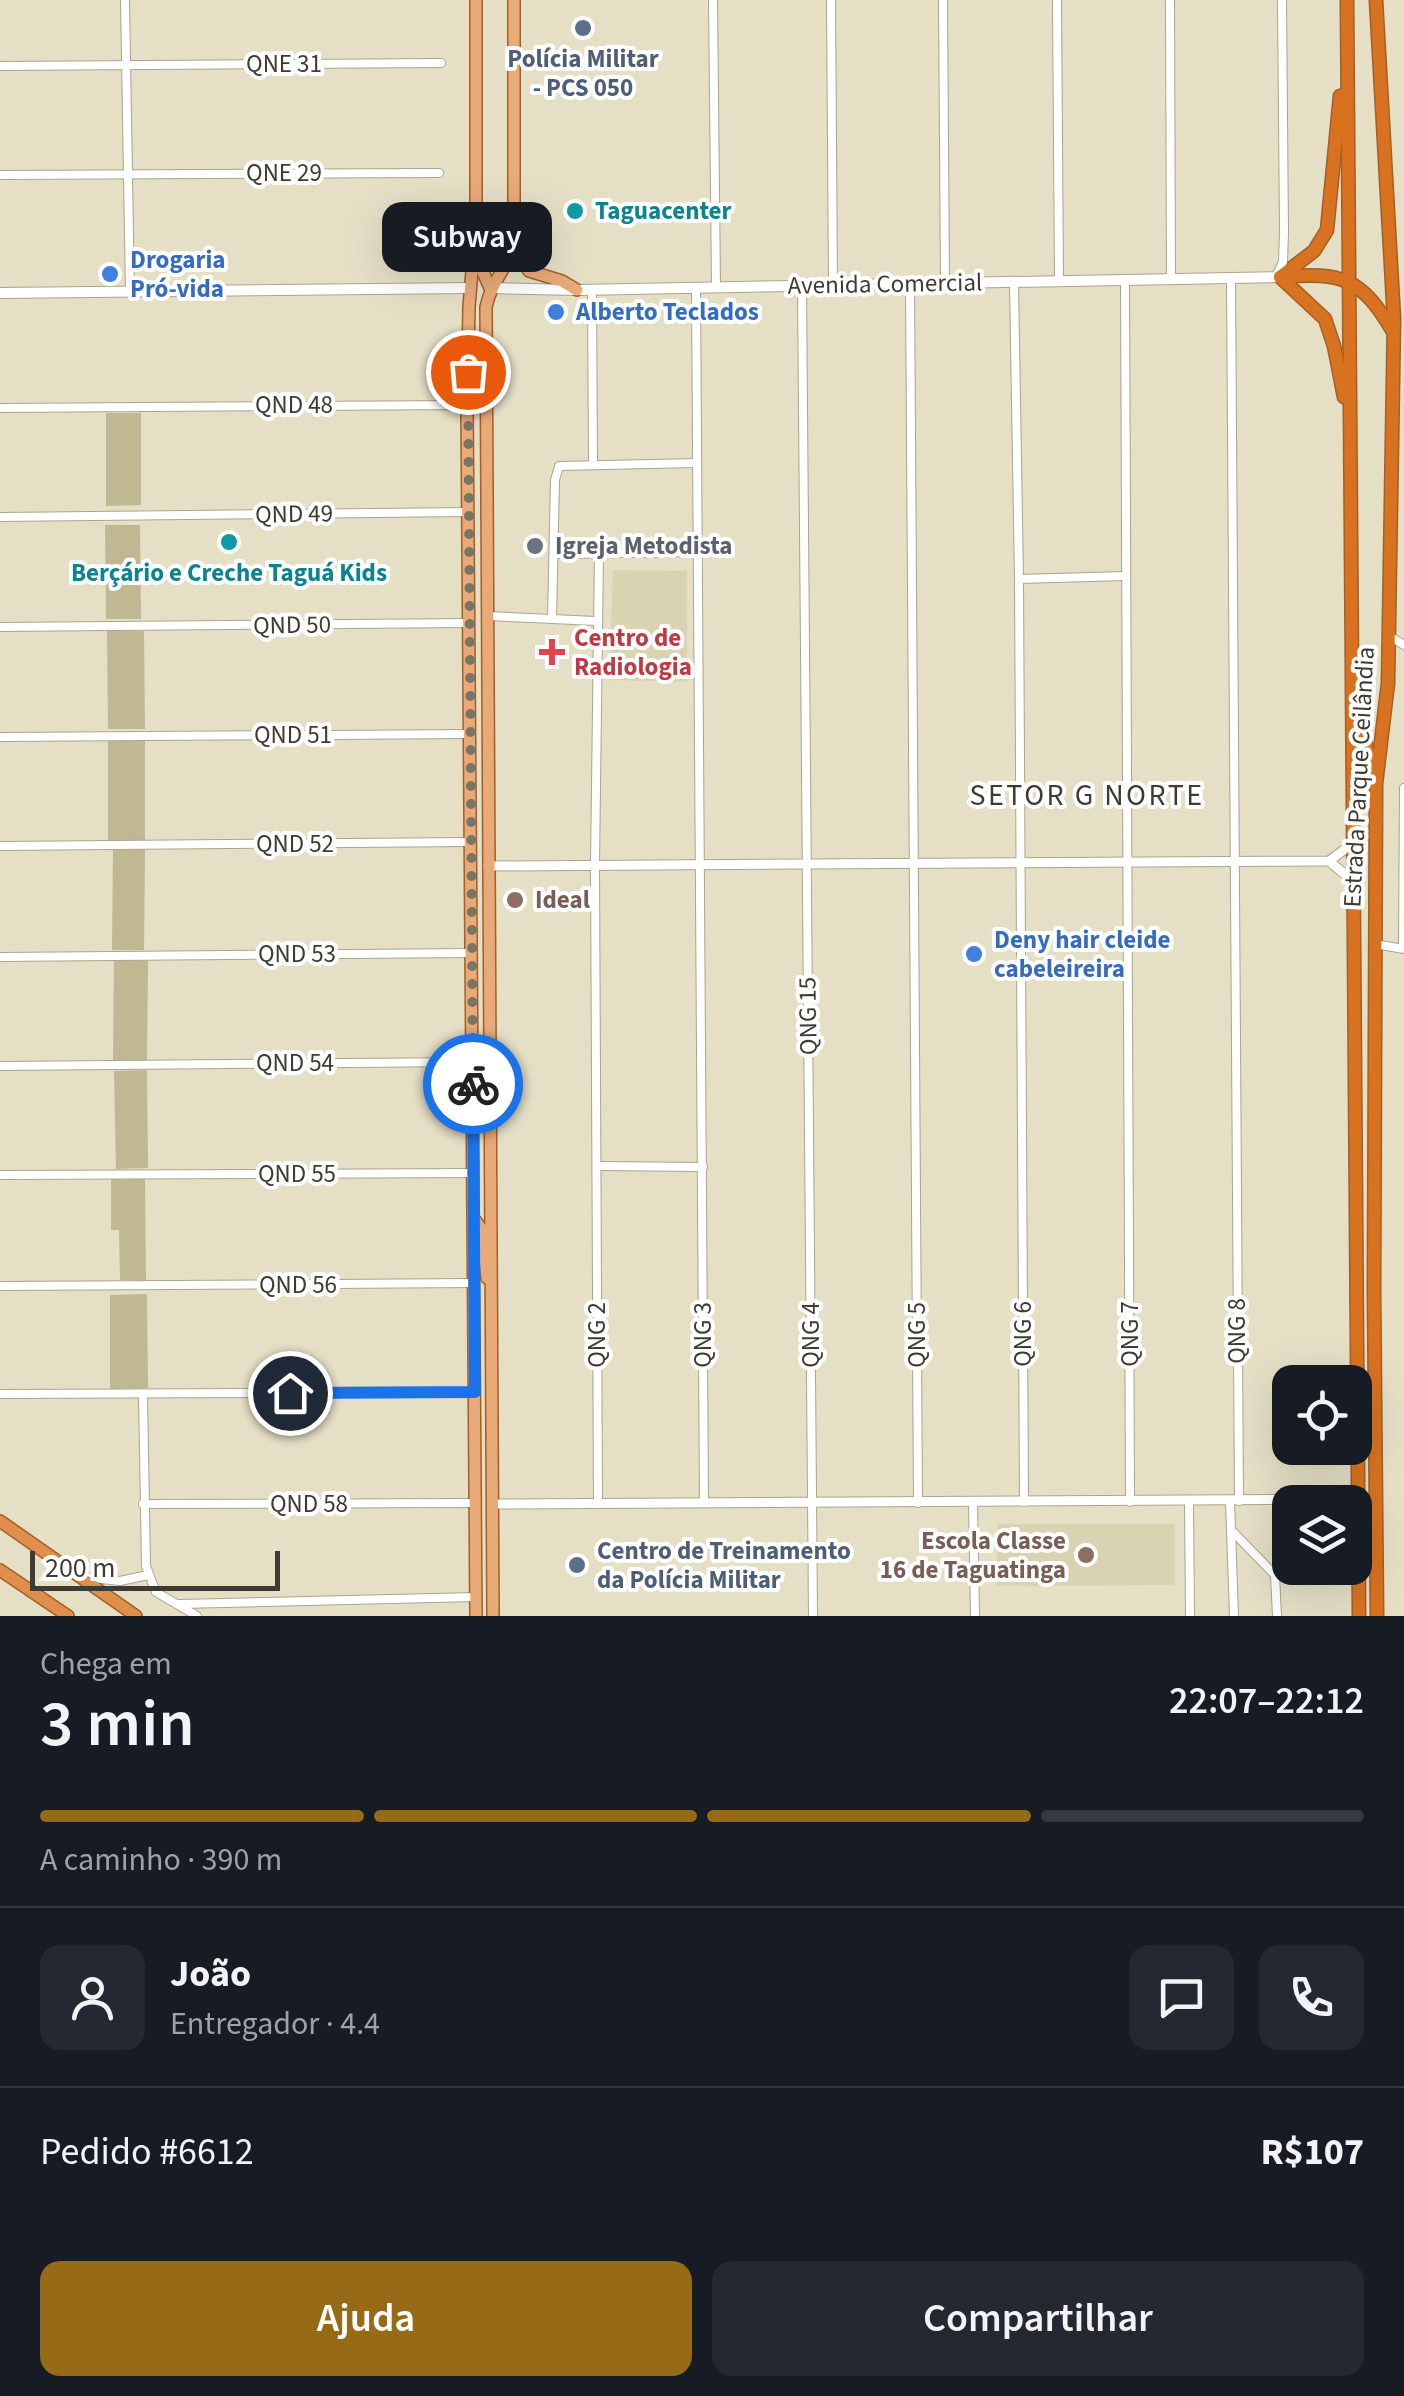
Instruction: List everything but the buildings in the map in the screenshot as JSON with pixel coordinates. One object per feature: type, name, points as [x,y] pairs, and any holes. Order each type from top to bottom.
[{"type":"highway","name":"Estrada Parque Ceilândia","points":[[1348,0],[1358,1485]]},
{"type":"highway","name":"Estrada Parque Ceilândia","points":[[1376,0],[1394,332],[1388,683],[1376,784],[1377,1616]]},
{"type":"highway","points":[[1277,277],[1314,251],[1327,230],[1348,18]]},
{"type":"highway","points":[[1277,277],[1349,281],[1369,294],[1394,332]]},
{"type":"highway","points":[[1277,277],[1325,319],[1350,430]]},
{"type":"highway","points":[[1354,697],[1376,784]]},
{"type":"highway","points":[[0,1521],[136,1616]]},
{"type":"highway","points":[[0,1570],[68,1616]]},
{"type":"highway","name":"Estrada Parque Ceilândia","points":[[1359,1585],[1359,1616]]},
{"type":"main road","points":[[476,0],[476,223],[467,404],[476,1616]]},
{"type":"main road","points":[[493,1616],[486,307],[490,288],[514,248],[514,0]]},
{"type":"main road","points":[[476,223],[483,272],[490,288]]},
{"type":"main road","points":[[479,246],[487,252],[498,251],[514,225]]},
{"type":"main road","points":[[514,248],[528,271],[577,290]]},
{"type":"main road","name":"Avenida Comercial","points":[[490,288],[592,290],[1277,277]]},
{"type":"main road","points":[[0,292],[470,288]]},
{"type":"main road","points":[[468,566],[476,562],[480,567],[481,600],[487,616]]},
{"type":"main road","points":[[471,842],[480,850],[482,900],[488,904]]},
{"type":"main road","points":[[474,1219],[482,1230],[485,1270],[492,1292]]},
{"type":"street","points":[[125,0],[130,293]]},
{"type":"street","points":[[713,0],[716,287]]},
{"type":"street","points":[[831,0],[832,285]]},
{"type":"street","points":[[943,0],[945,283]]},
{"type":"street","points":[[1057,0],[1059,281]]},
{"type":"street","points":[[1170,0],[1171,279]]},
{"type":"street","points":[[1277,277],[1284,250],[1282,0]]},
{"type":"street","name":"QNE 31","points":[[0,66],[441,63]]},
{"type":"street","name":"QNE 29","points":[[0,174],[440,173]]},
{"type":"street","name":"QNG 8","points":[[1230,278],[1236,1161],[1234,1616]]},
{"type":"street","name":"QNG 7","points":[[1125,280],[1130,1502]]},
{"type":"street","name":"QNG 6","points":[[1014,282],[1024,1502]]},
{"type":"street","name":"QNG 5","points":[[910,284],[918,1502]]},
{"type":"street","name":"QNG 15","points":[[802,286],[810,1168]]},
{"type":"street","name":"QNG 3","points":[[696,288],[704,1503]]},
{"type":"street","points":[[592,290],[593,464]]},
{"type":"street","name":"QND 48","points":[[0,408],[467,404]]},
{"type":"street","points":[[552,619],[558,468],[697,463]]},
{"type":"street","name":"QND 49","points":[[0,517],[468,512]]},
{"type":"street","points":[[554,554],[698,552]]},
{"type":"street","name":"QNG 2","points":[[598,553],[594,866],[598,1504]]},
{"type":"street","points":[[1019,579],[1125,576]]},
{"type":"street","points":[[487,616],[596,620]]},
{"type":"street","name":"QND 50","points":[[0,627],[470,623]]},
{"type":"street","points":[[1389,636],[1404,646]]},
{"type":"street","name":"QND 51","points":[[0,736],[471,734]]},
{"type":"street","points":[[1375,944],[1403,948],[1404,788]]},
{"type":"street","name":"QND 52","points":[[0,846],[471,842]]},
{"type":"street","points":[[488,866],[1329,861],[1352,844]]},
{"type":"street","points":[[1329,861],[1353,880]]},
{"type":"street","name":"QND 53","points":[[0,957],[472,954]]},
{"type":"street","name":"QND 54","points":[[0,1066],[472,1062]]},
{"type":"street","points":[[597,1166],[703,1168]]},
{"type":"street","name":"QNG 4","points":[[810,1168],[813,1616]]},
{"type":"street","name":"QND 55","points":[[0,1176],[474,1173]]},
{"type":"street","name":"QND 56","points":[[0,1286],[474,1284]]},
{"type":"street","points":[[0,1394],[475,1392]]},
{"type":"street","points":[[143,1394],[143,1504],[148,1575],[156,1592],[197,1616]]},
{"type":"street","points":[[492,1504],[1272,1500]]},
{"type":"street","points":[[973,1502],[974,1616]]},
{"type":"street","points":[[1189,1502],[1190,1616]]},
{"type":"street","name":"QND 58","points":[[143,1504],[475,1503]]},
{"type":"street","points":[[1233,1532],[1275,1574],[1277,1616]]},
{"type":"street","points":[[80,1577],[120,1581],[148,1575]]},
{"type":"street","points":[[177,1603],[476,1597]]},
{"type":"street","points":[[175,1616],[177,1603]]},
{"type":"shaded area","points":[[106,413],[141,413],[141,505],[106,506]]},
{"type":"shaded area","points":[[105,525],[140,525],[141,619],[106,619]]},
{"type":"shaded area","points":[[613,570],[687,571],[687,682],[609,680]]},
{"type":"shaded area","points":[[107,631],[144,631],[145,729],[108,729]]},
{"type":"shaded area","points":[[108,740],[145,740],[145,841],[108,841]]},
{"type":"shaded area","points":[[113,848],[145,849],[144,950],[112,950]]},
{"type":"shaded area","points":[[114,960],[148,961],[147,1062],[113,1061]]},
{"type":"shaded area","points":[[147,1070],[148,1168],[116,1169],[114,1071]]},
{"type":"shaded area","points":[[145,1178],[146,1280],[120,1280],[119,1230],[111,1230],[111,1179]]},
{"type":"shaded area","points":[[147,1294],[148,1388],[110,1389],[110,1295]]},
{"type":"shaded area","name":"Escola Classe 16 de Taguatinga","points":[[997,1524],[1175,1524],[1175,1585],[997,1586]]},
{"type":"way so far","points":[[468,372],[473,1084]]},
{"type":"place","name":"Polícia Militar - PCS 050","points":[[583,28]]},
{"type":"place","name":"Taguacenter","points":[[575,211]]},
{"type":"place","name":"Drogaria Pró-vida","points":[[110,274]]},
{"type":"place","name":"Alberto Teclados","points":[[556,312]]},
{"type":"place","name":"Subway","points":[[468,372]]},
{"type":"place","name":"Berçário e Creche Taguá Kids","points":[[229,542]]},
{"type":"place","name":"Igreja Metodista","points":[[535,546]]},
{"type":"place","name":"Centro de Radiologia","points":[[552,652]]},
{"type":"place","name":"Ideal","points":[[515,900]]},
{"type":"place","name":"Deny hair cleide cabeleireira","points":[[974,954]]},
{"type":"place","name":"Escola Classe 16 de Taguatinga","points":[[1086,1555]]},
{"type":"place","name":"Centro de Treinamento da Polícia Militar","points":[[577,1565]]},
{"type":"district","name":"SETOR G NORTE","points":[[1087,795]]},
{"type":"route","points":[[290,1393],[475,1392],[473,1084]]}]
